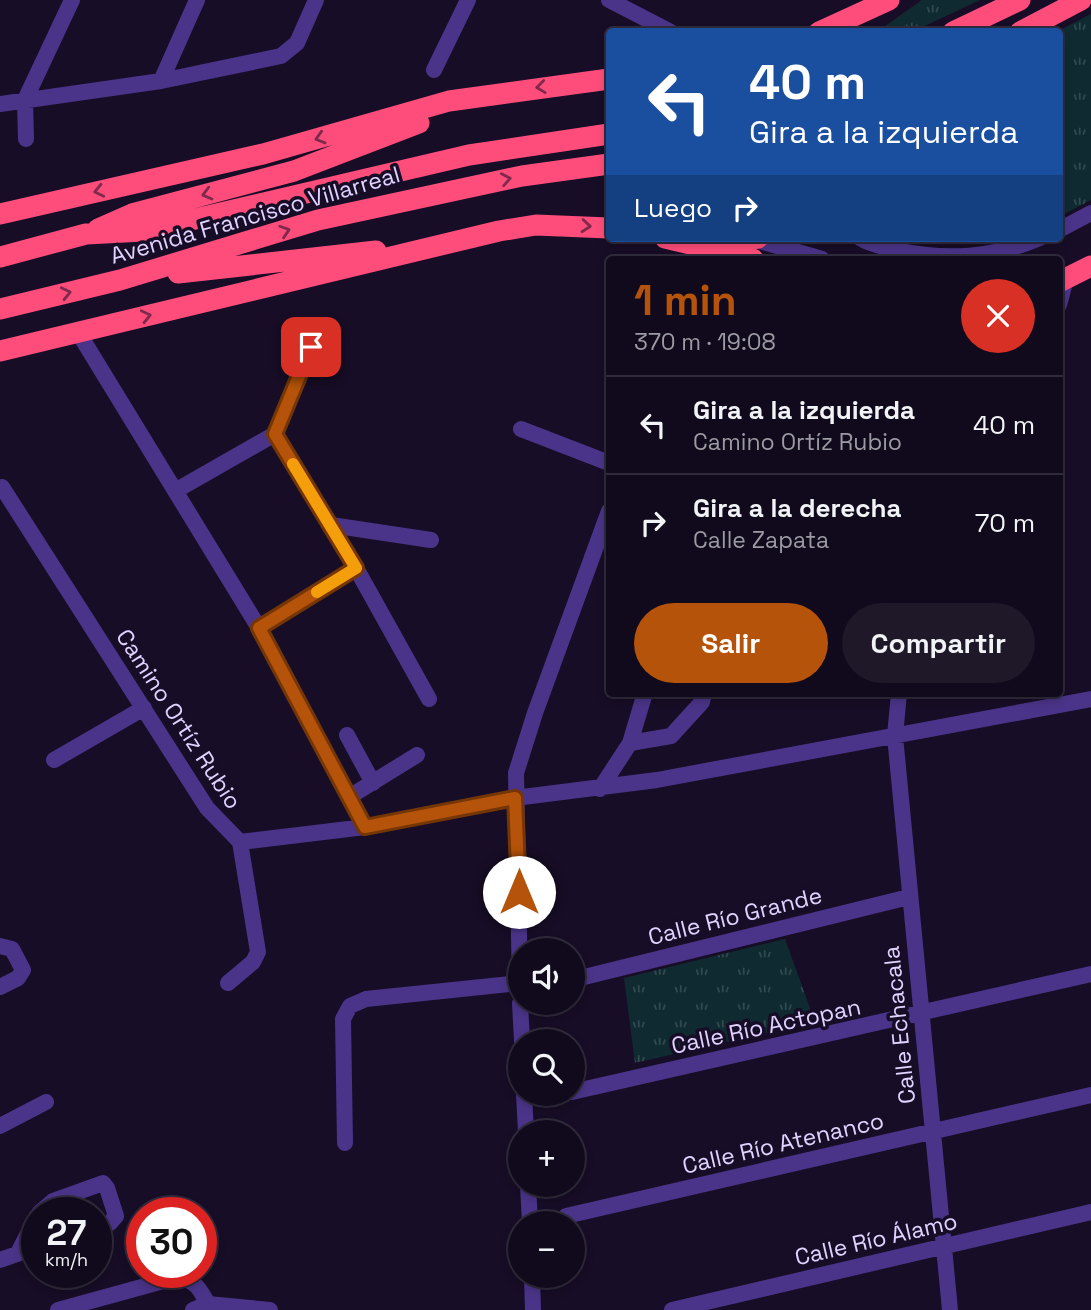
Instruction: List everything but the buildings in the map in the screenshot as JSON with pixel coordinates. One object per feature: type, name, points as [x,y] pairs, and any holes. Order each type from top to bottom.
[{"type":"highway","points":[[828,28],[889,0]]},
{"type":"highway","points":[[961,28],[1020,0]]},
{"type":"highway","points":[[1028,28],[1081,0]]},
{"type":"highway","points":[[0,214],[263,154],[449,101],[503,91],[606,79]]},
{"type":"highway","points":[[86,234],[132,214],[294,171],[503,91]]},
{"type":"highway","name":"Avenida Francisco Villarreal","points":[[0,257],[86,234],[144,231],[469,155],[606,134]]},
{"type":"highway","name":"Avenida Francisco Villarreal","points":[[0,309],[120,280],[318,220],[522,176],[606,164]]},
{"type":"highway","points":[[0,351],[359,266],[422,247],[536,225],[606,228]]},
{"type":"highway","points":[[674,242],[700,253],[755,245]]},
{"type":"highway","points":[[120,280],[343,253],[422,247]]},
{"type":"highway","points":[[1063,279],[1091,265]]},
{"type":"street","points":[[26,139],[25,100],[72,0]]},
{"type":"street","points":[[161,80],[197,0]]},
{"type":"street","points":[[0,104],[161,80],[270,59],[290,51],[297,43],[316,0]]},
{"type":"street","points":[[609,0],[663,28]]},
{"type":"street","points":[[434,70],[466,1]]},
{"type":"street","points":[[1063,228],[1091,213]]},
{"type":"street","points":[[873,242],[901,251],[937,256]]},
{"type":"street","points":[[980,256],[1008,251],[1030,242]]},
{"type":"street","points":[[755,245],[808,256]]},
{"type":"street","points":[[885,256],[901,251]]},
{"type":"street","points":[[175,491],[275,434],[320,325]]},
{"type":"street","points":[[78,332],[259,628],[365,827]]},
{"type":"street","points":[[522,429],[606,462]]},
{"type":"street","points":[[275,434],[356,568],[429,699]]},
{"type":"street","name":"Camino Ortíz Rubio","points":[[2,487],[207,808],[240,842],[365,827],[515,798],[600,789],[1091,699]]},
{"type":"street","points":[[519,938],[516,773],[606,519]]},
{"type":"street","points":[[331,525],[431,540]]},
{"type":"street","points":[[259,628],[356,568]]},
{"type":"street","points":[[600,789],[630,743],[644,697]]},
{"type":"street","points":[[630,743],[671,736],[702,702],[703,697]]},
{"type":"street","name":"Calle Echacala","points":[[900,697],[895,736],[950,1310]]},
{"type":"street","points":[[54,760],[144,708]]},
{"type":"street","points":[[347,735],[373,783]]},
{"type":"street","points":[[349,797],[417,755]]},
{"type":"street","points":[[228,984],[253,962],[258,953],[240,842]]},
{"type":"street","name":"Calle Río Grande","points":[[585,977],[909,897]]},
{"type":"street","points":[[0,946],[12,949],[23,970],[18,978],[0,987]]},
{"type":"street","name":"Calle Río Actopan","points":[[585,1089],[922,1015],[1091,974]]},
{"type":"street","points":[[345,1143],[343,1019],[350,1006],[366,999],[508,984]]},
{"type":"street","name":"Calle Río Atenanco","points":[[585,1212],[1091,1095]]},
{"type":"street","points":[[0,1126],[46,1102]]},
{"type":"street","points":[[64,1197],[103,1183],[110,1197]]},
{"type":"street","points":[[112,1204],[116,1216],[112,1221]]},
{"type":"street","name":"Calle Río Álamo","points":[[671,1310],[1091,1212]]},
{"type":"street","points":[[18,1253],[21,1247]]},
{"type":"street","points":[[0,1260],[21,1252]]},
{"type":"street","points":[[58,1310],[177,1277],[190,1279],[199,1287],[201,1307],[270,1310]]},
{"type":"street","points":[[532,1288],[533,1310]]},
{"type":"green space","points":[[922,0],[980,0],[920,28],[882,28]]},
{"type":"green space","points":[[1091,14],[1091,200],[1063,215],[1063,28]]},
{"type":"green space","points":[[785,939],[815,1022],[635,1063],[624,978]]},
{"type":"slow traffic","points":[[293,464],[356,568],[317,592]]},
{"type":"route","points":[[311,347],[275,434],[356,568],[259,628],[365,827],[515,798],[519,838],[519,892]]}]
